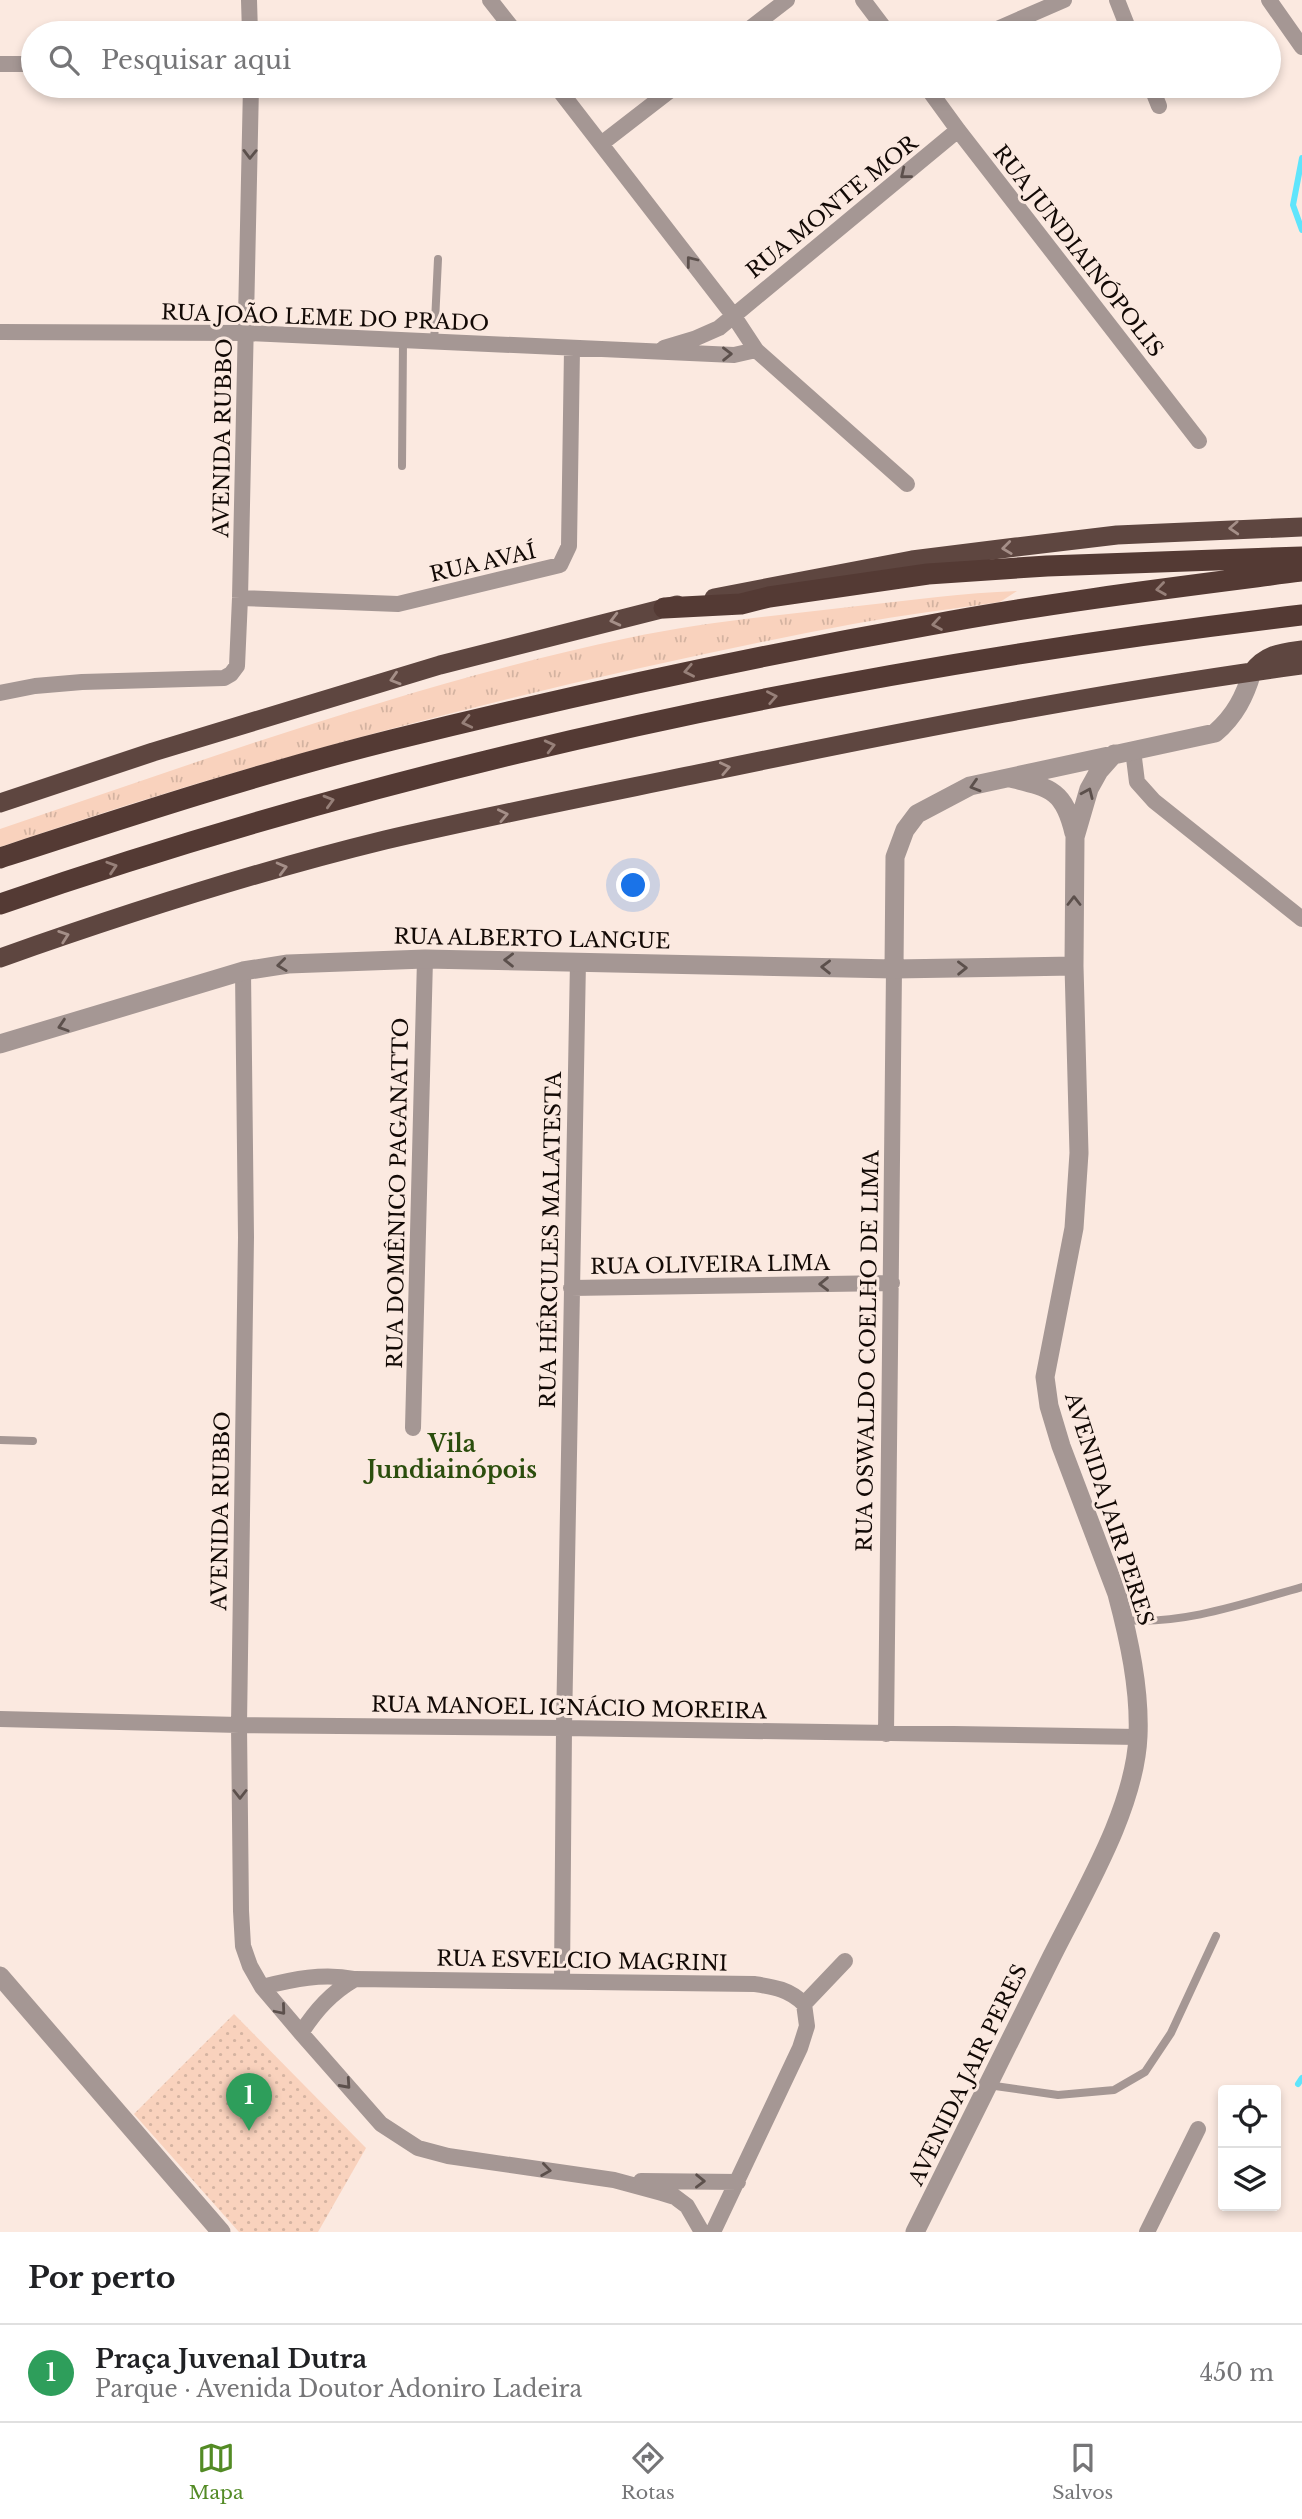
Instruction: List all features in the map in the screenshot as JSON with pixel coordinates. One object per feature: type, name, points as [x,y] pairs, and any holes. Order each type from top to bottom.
[{"type":"highway","points":[[0,803],[153,752],[440,665],[664,608],[925,558],[1116,535],[1302,527]]},
{"type":"highway","points":[[664,608],[741,604],[769,597],[928,575],[1047,566],[1302,556]]},
{"type":"highway","points":[[0,858],[376,744],[674,674],[933,624],[1160,589],[1302,571]]},
{"type":"highway","points":[[0,904],[247,825],[390,784],[663,719],[939,665],[1161,631],[1302,615]]},
{"type":"highway","points":[[1252,672],[1260,662],[1273,654],[1302,650]]},
{"type":"highway","points":[[0,958],[164,902],[385,840],[871,738],[1158,686],[1302,665]]},
{"type":"street","points":[[249,0],[250,21]]},
{"type":"street","points":[[490,0],[507,21]]},
{"type":"street","points":[[760,21],[787,0]]},
{"type":"street","points":[[863,0],[879,21]]},
{"type":"street","points":[[1016,21],[1064,0]]},
{"type":"street","points":[[1117,0],[1125,21]]},
{"type":"street","points":[[1269,0],[1302,47]]},
{"type":"street","points":[[0,64],[21,64]]},
{"type":"street","name":"AVENIDA RUBBO","points":[[0,693],[35,686],[82,682],[224,678],[232,674],[237,666],[251,98]]},
{"type":"street","points":[[565,98],[733,315],[756,350],[907,484]]},
{"type":"street","points":[[601,144],[660,98]]},
{"type":"street","name":"RUA JUNDIAINÓPOLIS","points":[[935,98],[1199,440]]},
{"type":"street","points":[[1156,98],[1159,106]]},
{"type":"street","name":"RUA MONTE MOR","points":[[733,315],[958,131]]},
{"type":"street","name":"RUA JOÃO LEME DO PRADO","points":[[648,353],[711,332],[733,315]]},
{"type":"street","name":"RUA JOÃO LEME DO PRADO","points":[[0,332],[246,333],[648,353],[734,355],[756,350]]},
{"type":"street","name":"RUA AVAÍ","points":[[240,598],[398,604],[560,565],[569,546],[572,349]]},
{"type":"street","points":[[894,969],[895,857],[905,830],[917,814],[970,786],[1215,733],[1227,722],[1240,703],[1252,672]]},
{"type":"street","points":[[1133,750],[1137,782],[1154,802],[1302,919]]},
{"type":"street","name":"AVENIDA JAIR PERES","points":[[1075,837],[1089,789],[1099,771],[1114,754]]},
{"type":"street","name":"AVENIDA JAIR PERES","points":[[915,2232],[1097,1866],[1128,1793],[1138,1737],[1136,1693],[1124,1620],[1061,1446],[1049,1406],[1045,1377],[1074,1228],[1079,1153],[1074,966],[1075,837],[1068,809],[1059,797],[1038,785],[1007,777]]},
{"type":"street","name":"RUA ALBERTO LANGUE","points":[[0,1044],[243,971],[288,964],[425,958],[894,969],[1074,966]]},
{"type":"street","name":"RUA DOMÊNICO PAGANATTO","points":[[413,1428],[425,958]]},
{"type":"street","name":"RUA HÉRCULES MALATESTA","points":[[562,1981],[578,961]]},
{"type":"street","name":"RUA OSWALDO COELHO DE LIMA","points":[[886,1734],[894,969]]},
{"type":"street","name":"AVENIDA RUBBO","points":[[243,971],[246,1237],[239,1725],[243,1946],[262,1987],[301,2033],[381,2124],[418,2148],[448,2156],[614,2180]]},
{"type":"street","name":"RUA OLIVEIRA LIMA","points":[[571,1288],[892,1283]]},
{"type":"street","name":"RUA MANOEL IGNÁCIO MOREIRA","points":[[0,1719],[239,1725],[1138,1737]]},
{"type":"street","points":[[713,2232],[800,2048],[807,2025],[804,2004],[845,1961]]},
{"type":"street","name":"RUA ESVELCIO MAGRINI","points":[[262,1987],[305,1977],[335,1975],[355,1979],[754,1984],[778,1987],[794,1994],[804,2004]]},
{"type":"street","points":[[0,1976],[221,2232]]},
{"type":"street","points":[[301,2033],[318,2008],[336,1990],[355,1979]]},
{"type":"street","points":[[1147,2232],[1198,2129]]},
{"type":"street","points":[[614,2180],[738,2182]]},
{"type":"street","points":[[614,2180],[675,2197],[687,2206],[702,2232]]},
{"type":"lane","points":[[434,342],[438,259]]},
{"type":"lane","points":[[402,466],[403,341]]},
{"type":"lane","points":[[0,1440],[33,1441]]},
{"type":"lane","points":[[1124,1620],[1145,1622],[1218,1611],[1302,1587]]},
{"type":"lane","points":[[988,2085],[1069,2094],[1114,2090],[1145,2072],[1171,2034],[1216,1936]]},
{"type":"green space","points":[[1017,591],[1000,602],[871,621],[745,645],[423,720],[210,780],[0,847],[0,829],[311,724],[548,656],[656,632],[714,623],[937,597]]},
{"type":"green space","points":[[234,2014],[366,2148],[318,2232],[239,2232],[134,2114]]},
{"type":"waterway","points":[[1302,158],[1293,205],[1302,230]]},
{"type":"waterway","points":[[1298,2084],[1302,2078]]},
{"type":"place","name":"Praça Juvenal Dutra","points":[[249,2131]]},
{"type":"district","name":"Vila Jundiainópois","points":[[452,1457]]}]
